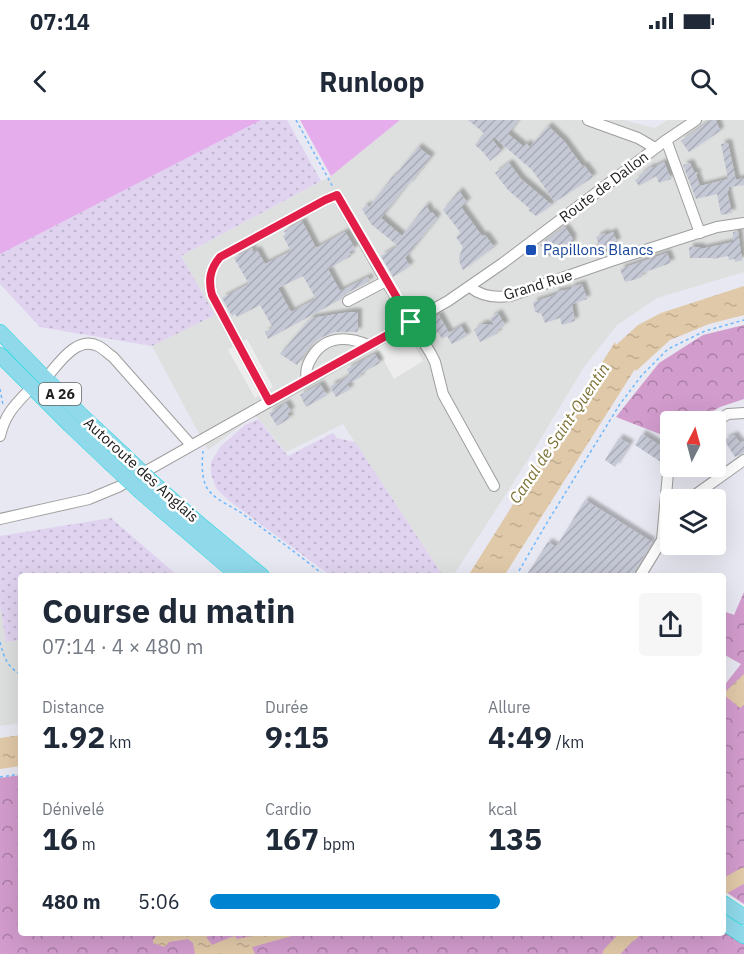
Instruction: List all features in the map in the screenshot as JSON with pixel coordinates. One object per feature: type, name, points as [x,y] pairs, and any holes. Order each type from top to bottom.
[{"type":"highway","name":"Autoroute des Anglais","points":[[0,332],[39,383],[236,573]]},
{"type":"highway","name":"Autoroute des Anglais","points":[[0,355],[39,383]]},
{"type":"highway","name":"Autoroute des Anglais","points":[[147,487],[198,523],[258,573]]},
{"type":"highway","points":[[726,905],[744,917]]},
{"type":"highway","points":[[726,924],[744,936]]},
{"type":"street","points":[[588,120],[660,145],[668,145],[700,233]]},
{"type":"street","name":"Route de Dallon","points":[[0,519],[89,499],[118,487],[411,322],[470,287],[696,120]]},
{"type":"street","points":[[269,401],[212,295],[209,279],[211,272],[220,257],[337,195],[435,362],[443,394],[494,486]]},
{"type":"street","name":"Grand Rue","points":[[470,287],[500,298],[510,296],[717,227],[744,223]]},
{"type":"street","points":[[348,302],[387,281]]},
{"type":"street","points":[[307,380],[305,372],[308,364],[322,345],[333,340],[344,339],[368,345]]},
{"type":"street","points":[[0,436],[9,412],[77,346],[87,343],[98,346],[113,357],[191,445]]},
{"type":"street","points":[[726,415],[744,413]]},
{"type":"street","points":[[703,489],[744,460]]},
{"type":"street","points":[[642,573],[660,543]]},
{"type":"path","points":[[296,120],[337,195]]},
{"type":"path","points":[[518,573],[544,526],[620,404],[642,375],[668,349],[705,331],[744,320]]},
{"type":"path","points":[[204,438],[202,473],[209,490],[321,573]]},
{"type":"path","points":[[0,642],[4,658],[18,673]]},
{"type":"path","points":[[0,777],[18,774]]},
{"type":"shaded area","points":[[0,120],[261,120],[0,254]]},
{"type":"shaded area","points":[[261,120],[287,120],[321,181],[181,256],[215,315],[152,346],[40,327],[0,284],[0,254]]},
{"type":"shaded area","points":[[300,120],[400,120],[331,176]]},
{"type":"shaded area","points":[[400,120],[624,120],[654,128],[668,120],[744,120],[744,272],[657,298],[617,325],[584,367],[526,463],[455,573],[441,573],[343,424],[286,452],[255,415],[208,450],[152,346],[215,315],[181,256],[331,176]]},
{"type":"shaded area","points":[[407,332],[423,361],[394,379],[377,348]]},
{"type":"shaded area","points":[[247,339],[273,387],[255,398],[228,350]]},
{"type":"shaded area","points":[[258,419],[288,456],[333,433],[337,438],[355,442],[441,573],[327,573],[228,500],[216,488],[211,474],[211,462],[221,446],[245,425]]},
{"type":"shaded area","points":[[111,518],[175,573],[18,573],[18,640],[6,642],[0,605],[0,536]]},
{"type":"shaded area","points":[[0,605],[6,642],[18,640],[18,723],[0,726]]},
{"type":"green space","points":[[744,325],[744,399],[713,411],[660,411],[660,434],[616,417],[659,363],[703,335]]},
{"type":"green space","points":[[744,592],[744,904],[726,892],[726,683],[741,664],[726,656],[726,612],[734,615]]},
{"type":"green space","points":[[18,775],[18,936],[726,936],[726,932],[744,943],[744,954],[0,954],[0,778]]},
{"type":"water","name":"Canal de Saint-Quentin","points":[[744,286],[744,315],[709,324],[670,340],[636,371],[635,369],[506,573],[470,573],[615,342],[616,345],[638,325],[661,313]]},
{"type":"water","points":[[744,674],[744,705],[740,708],[726,696],[726,691]]},
{"type":"water","points":[[18,735],[18,766],[0,769],[0,738]]},
{"type":"water","points":[[156,936],[209,936],[206,937],[212,945],[235,936],[237,939],[252,936],[292,936],[252,947],[255,954],[195,954],[193,943],[188,939],[169,942],[165,947],[153,943]]},
{"type":"building","points":[[468,120],[518,120],[508,134],[524,147],[526,143],[530,147],[548,126],[564,141],[593,177],[555,202],[532,170],[494,137],[492,139],[501,151],[490,161],[475,145],[484,133]]},
{"type":"building","points":[[711,120],[716,120],[720,131],[689,152],[681,141]]},
{"type":"building","points":[[728,143],[736,180],[744,178],[744,185],[729,187],[727,191],[732,213],[721,215],[717,194],[696,199],[683,165],[690,163],[694,172],[698,173],[696,175],[700,186],[728,179],[721,144]]},
{"type":"building","points":[[418,147],[431,157],[381,218],[402,236],[426,205],[431,214],[432,212],[437,218],[405,258],[410,266],[393,277],[381,256],[398,246],[371,224],[362,209],[367,205],[369,207]]},
{"type":"building","points":[[664,162],[671,179],[659,183],[656,176],[639,186],[635,180],[640,175]]},
{"type":"building","points":[[509,163],[521,179],[552,205],[536,216],[528,210],[530,209],[508,190],[495,173]]},
{"type":"building","points":[[459,191],[467,202],[461,207],[482,236],[485,235],[494,247],[463,270],[459,257],[463,247],[456,237],[461,233],[443,210]]},
{"type":"building","points":[[302,221],[316,248],[345,232],[355,249],[349,252],[351,256],[328,269],[340,291],[368,277],[370,281],[268,339],[265,332],[273,328],[260,305],[237,317],[235,314],[232,316],[222,298],[249,284],[234,258],[252,248],[253,252],[257,250],[265,264],[291,251],[283,236],[286,234],[284,231]],"holes":[[[303,276],[316,299],[291,312],[278,288]]]},
{"type":"building","points":[[565,227],[573,239],[571,241],[573,243],[568,247],[572,252],[565,256],[560,249],[550,257],[540,245]]},
{"type":"building","points":[[738,231],[742,260],[735,262],[735,259],[729,260],[728,256],[713,259],[690,258],[689,247],[701,247],[701,249],[733,242],[733,232]]},
{"type":"building","points":[[613,232],[617,242],[604,249],[607,255],[596,258],[592,249],[600,247],[596,237]]},
{"type":"building","points":[[667,253],[671,263],[642,273],[642,277],[625,282],[620,269]]},
{"type":"building","points":[[582,284],[587,299],[572,304],[575,321],[562,325],[560,318],[545,323],[541,313],[535,312],[533,302],[555,295],[555,292]]},
{"type":"building","points":[[358,312],[358,332],[335,332],[320,338],[311,345],[297,365],[280,354],[311,318]]},
{"type":"building","points":[[498,313],[505,325],[497,330],[498,333],[480,342],[474,330],[482,324],[494,325],[490,318]]},
{"type":"building","points":[[439,315],[449,333],[461,326],[467,336],[452,344],[447,336],[442,339],[438,332],[429,337],[422,324]]},
{"type":"building","points":[[375,354],[380,363],[347,384],[350,389],[336,397],[330,387],[350,375],[347,369]]},
{"type":"building","points":[[320,384],[327,395],[306,407],[300,395]]},
{"type":"building","points":[[286,403],[291,411],[287,414],[290,418],[277,426],[269,413]]},
{"type":"building","points":[[642,434],[660,445],[660,461],[635,445]]},
{"type":"building","points":[[734,435],[740,443],[744,441],[744,453],[735,457],[726,443],[726,439]]},
{"type":"building","points":[[619,438],[630,444],[615,467],[605,460]]},
{"type":"building","points":[[585,500],[652,542],[634,573],[528,573],[548,542],[556,547]]},
{"type":"waterway","points":[[726,885],[744,875]]},
{"type":"waterway","points":[[610,954],[627,936]]},
{"type":"place","name":"Papillons Blancs","points":[[531,250]]},
{"type":"route","points":[[337,195],[411,322],[269,401],[212,295],[209,279],[220,257],[337,195]]}]
